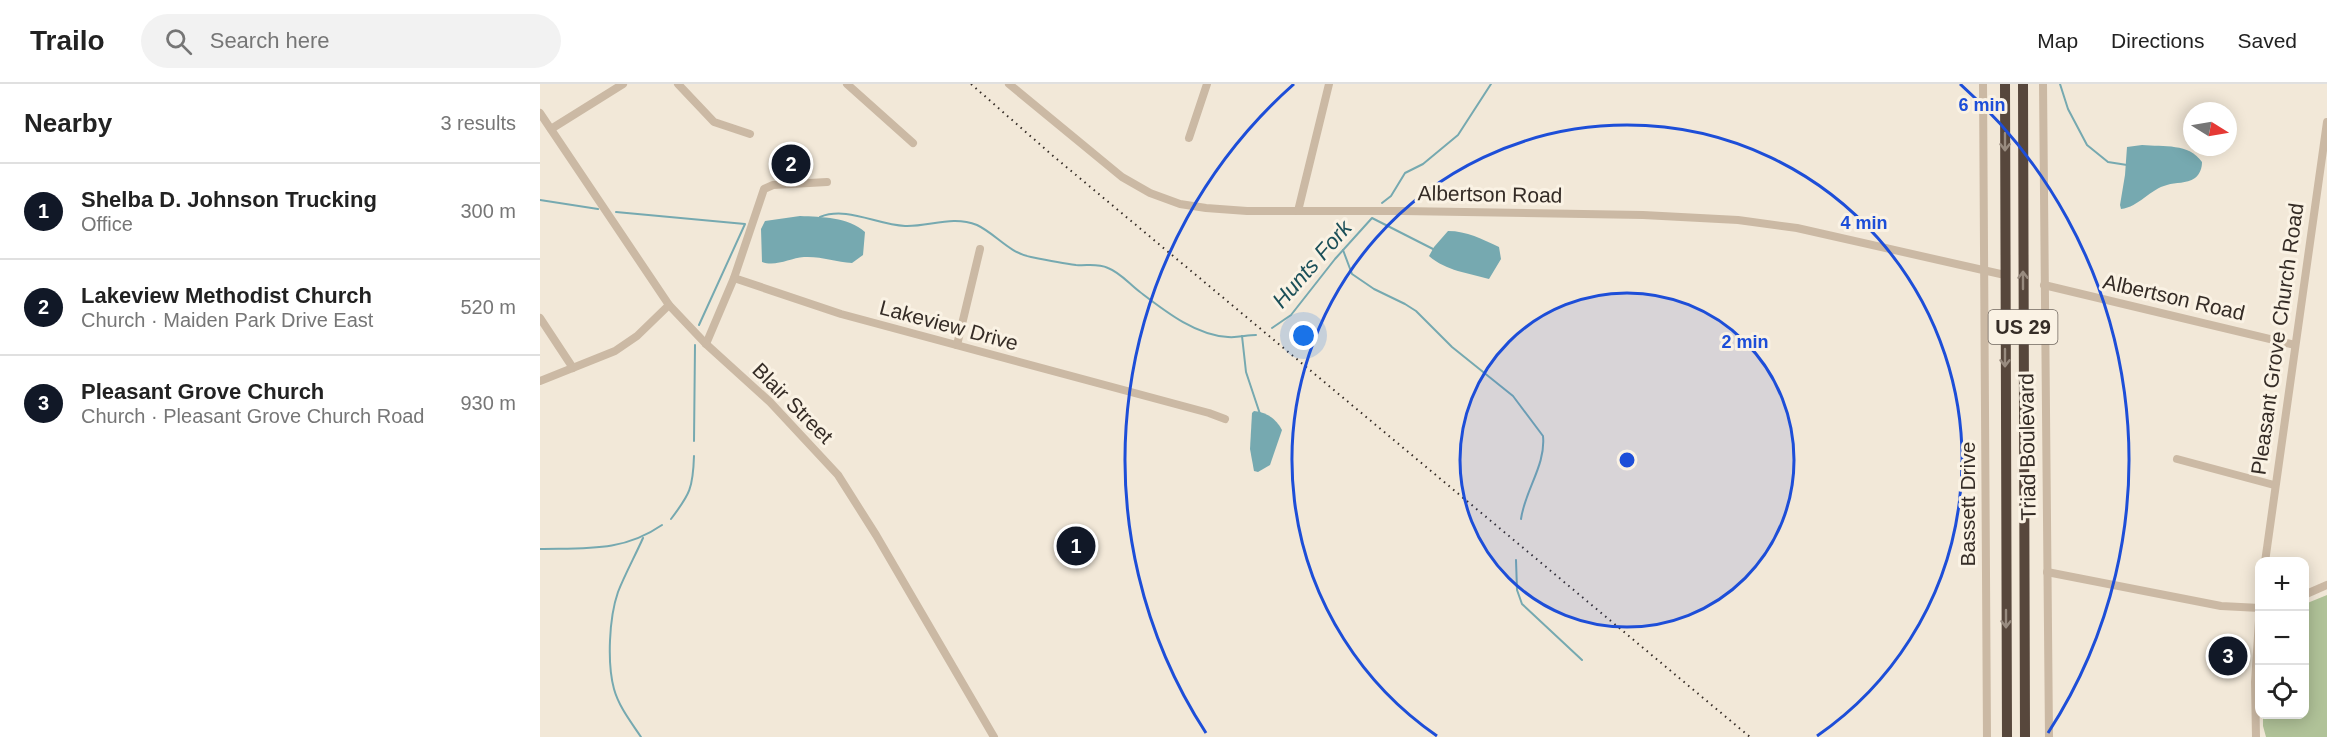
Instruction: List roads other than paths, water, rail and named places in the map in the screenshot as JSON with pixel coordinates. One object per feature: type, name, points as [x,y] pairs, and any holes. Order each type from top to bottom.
[{"type":"highway","name":"US 29","points":[[2005,84],[2007,737]]},
{"type":"highway","name":"US 29","points":[[2023,84],[2025,737]]},
{"type":"street","points":[[551,129],[623,84]]},
{"type":"street","points":[[678,84],[714,122],[750,134]]},
{"type":"street","points":[[847,84],[913,143]]},
{"type":"street","name":"Albertson Road","points":[[1009,84],[1114,170],[1150,193],[1180,204],[1206,208],[1298,211],[1671,215],[1738,220],[1797,228],[2005,275]]},
{"type":"street","points":[[1189,138],[1207,84]]},
{"type":"street","points":[[1298,211],[1329,84]]},
{"type":"street","name":"Bassett Drive","points":[[1983,84],[1987,737]]},
{"type":"street","name":"Triad Boulevard","points":[[2043,84],[2049,737]]},
{"type":"street","name":"Blair Street","points":[[540,113],[669,305],[706,344],[770,402],[838,475],[882,544],[994,737]]},
{"type":"street","name":"Pleasant Grove Church Road","points":[[2265,557],[2327,122]]},
{"type":"street","points":[[706,344],[734,278],[764,189],[773,185],[827,182]]},
{"type":"street","points":[[957,345],[980,249]]},
{"type":"street","name":"Lakeview Drive","points":[[734,278],[841,314],[1225,419]]},
{"type":"street","name":"Albertson Road","points":[[2044,285],[2295,345]]},
{"type":"street","points":[[540,381],[601,358],[627,344],[669,305]]},
{"type":"street","points":[[540,318],[573,369]]},
{"type":"street","points":[[2176,459],[2274,485]]},
{"type":"street","points":[[2047,572],[2221,606],[2255,607]]},
{"type":"street","points":[[2309,593],[2327,585]]},
{"type":"street","points":[[2256,737],[2255,682],[2259,611]]},
{"type":"water","points":[[2142,145],[2183,149],[2183,156],[2197,156],[2202,162],[2201,169],[2192,180],[2161,187],[2133,205],[2121,209],[2127,147]]},
{"type":"water","points":[[800,216],[834,219],[858,227],[865,232],[863,255],[852,263],[810,257],[783,262],[762,262],[761,229],[765,221]]},
{"type":"water","points":[[1448,231],[1468,234],[1499,247],[1501,259],[1489,279],[1450,268],[1429,256]]},
{"type":"water","points":[[1254,411],[1271,417],[1282,430],[1270,465],[1258,472],[1254,471],[1250,449]]},
{"type":"waterway","name":"Hunts Fork","points":[[1382,203],[1391,196],[1405,173],[1423,164],[1458,135],[1491,84]]},
{"type":"waterway","points":[[2060,84],[2068,109],[2087,145],[2108,162],[2127,165]]},
{"type":"waterway","points":[[540,200],[598,209]]},
{"type":"waterway","points":[[616,212],[745,224],[699,325]]},
{"type":"waterway","name":"Hunts Fork","points":[[820,217],[830,214],[851,215],[905,226],[950,221],[968,222],[984,229],[1023,255],[1076,265],[1104,266],[1113,270],[1170,314],[1204,332],[1228,337],[1256,335]]},
{"type":"waterway","name":"Hunts Fork","points":[[1272,328],[1291,315],[1335,259],[1372,218],[1433,249]]},
{"type":"waterway","points":[[1343,250],[1352,274],[1374,289],[1416,311],[1452,347],[1513,396],[1543,436],[1541,457],[1521,519]]},
{"type":"waterway","points":[[1242,336],[1246,372],[1260,414]]},
{"type":"waterway","name":"Hunts Fork","points":[[694,441],[695,345]]},
{"type":"waterway","name":"Hunts Fork","points":[[671,519],[689,490],[693,476],[694,456]]},
{"type":"waterway","name":"Hunts Fork","points":[[540,549],[604,547],[633,540],[662,525]]},
{"type":"waterway","points":[[641,737],[616,696],[610,654],[611,627],[618,592],[643,538]]},
{"type":"waterway","points":[[1516,560],[1517,590],[1522,604],[1582,660]]},
{"type":"railway","points":[[971,84],[1052,155],[1750,737]]},
{"type":"place","name":"Lakeview Methodist Church","points":[[791,164]]},
{"type":"place","name":"Shelba D. Johnson Trucking","points":[[1076,546]]},
{"type":"place","name":"Pleasant Grove Church","points":[[2228,656]]}]
